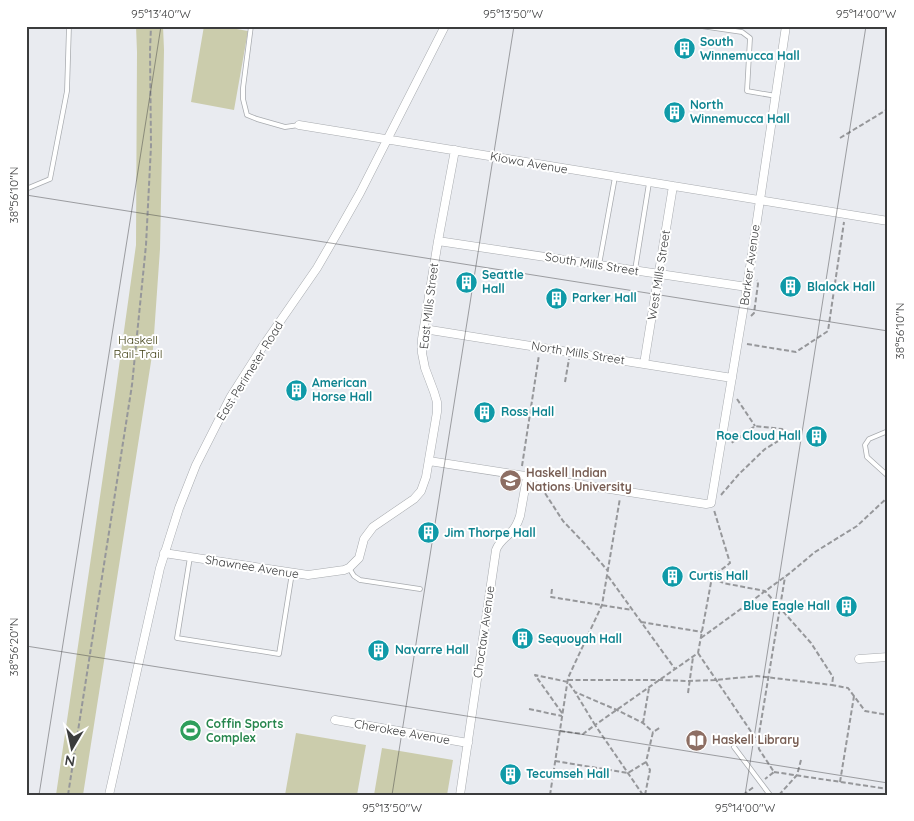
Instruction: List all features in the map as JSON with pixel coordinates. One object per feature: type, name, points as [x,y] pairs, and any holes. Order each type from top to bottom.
[{"type":"street","name":"East Perimeter Road","points":[[109,795],[164,553],[196,465],[230,398],[326,253],[360,193],[445,26]]},
{"type":"street","name":"Barker Avenue","points":[[715,504],[732,378],[786,26]]},
{"type":"street","name":"Kiowa Avenue","points":[[298,125],[888,221]]},
{"type":"street","name":"East Mills Street","points":[[429,461],[437,412],[434,392],[422,354],[422,339],[455,150]]},
{"type":"street","name":"West Mills Street","points":[[644,364],[674,186]]},
{"type":"street","name":"South Mills Street","points":[[438,241],[747,287]]},
{"type":"street","name":"North Mills Street","points":[[424,329],[732,378]]},
{"type":"street","points":[[349,568],[359,558],[364,539],[373,527],[414,499],[421,491],[429,461],[715,504]]},
{"type":"street","name":"Choctaw Avenue","points":[[460,795],[496,550],[500,541],[513,530],[518,521],[527,477]]},
{"type":"street","name":"Shawnee Avenue","points":[[164,553],[308,576],[349,568]]},
{"type":"street","points":[[859,658],[888,657]]},
{"type":"street","name":"Cherokee Avenue","points":[[335,720],[468,743]]},
{"type":"lane","points":[[26,189],[50,179],[67,91],[69,26]]},
{"type":"lane","points":[[252,26],[243,88],[243,99],[247,115],[285,127],[298,125]]},
{"type":"lane","points":[[700,26],[742,32],[750,38],[747,92],[776,96]]},
{"type":"lane","points":[[599,265],[615,177]]},
{"type":"lane","points":[[635,270],[649,183]]},
{"type":"lane","points":[[888,431],[869,440],[865,445],[867,457],[888,476]]},
{"type":"lane","points":[[190,557],[177,638],[262,652],[279,654],[292,573]]},
{"type":"lane","points":[[349,568],[354,576],[360,580],[420,589]]},
{"type":"lane","points":[[734,747],[770,795]]},
{"type":"path","points":[[68,795],[132,386],[146,245],[151,146],[151,26]]},
{"type":"path","points":[[840,138],[888,109]]},
{"type":"path","points":[[745,344],[796,352],[828,331],[846,214]]},
{"type":"path","points":[[748,319],[754,313],[758,284],[755,277]]},
{"type":"path","points":[[540,347],[527,477],[538,483],[563,521],[608,571]]},
{"type":"path","points":[[565,382],[570,352]]},
{"type":"path","points":[[735,406],[736,397],[755,426]]},
{"type":"path","points":[[721,495],[739,474],[765,449],[788,435],[782,429],[755,426],[728,445],[730,435]]},
{"type":"path","points":[[720,500],[722,487]]},
{"type":"path","points":[[550,795],[568,681],[602,605],[622,491]]},
{"type":"path","points":[[701,638],[816,552],[858,526],[888,497]]},
{"type":"path","points":[[560,731],[583,734],[698,653],[712,577],[730,563],[714,510],[715,504]]},
{"type":"path","points":[[607,575],[675,669]]},
{"type":"path","points":[[712,577],[723,583],[765,591],[816,650],[833,677],[832,685]]},
{"type":"path","points":[[774,772],[759,749],[758,742],[785,577]]},
{"type":"path","points":[[552,589],[551,597],[633,610]]},
{"type":"path","points":[[641,622],[702,632]]},
{"type":"path","points":[[698,653],[758,742]]},
{"type":"path","points":[[688,693],[693,657]]},
{"type":"path","points":[[563,715],[535,675],[568,681],[690,681],[769,676],[848,688],[865,711],[888,715]]},
{"type":"path","points":[[568,681],[595,726],[644,795]]},
{"type":"path","points":[[643,723],[649,688]]},
{"type":"path","points":[[575,692],[643,723],[653,732]]},
{"type":"path","points":[[840,782],[854,696]]},
{"type":"path","points":[[529,709],[563,715]]},
{"type":"path","points":[[644,795],[650,770],[646,762],[653,732],[661,727]]},
{"type":"path","points":[[779,795],[797,775],[800,760]]},
{"type":"path","points":[[555,761],[628,774],[646,762]]},
{"type":"path","points":[[743,795],[774,772],[888,789]]},
{"type":"green space","name":"Haskell Rail-Trail","points":[[136,26],[163,26],[160,249],[153,349],[83,795],[56,795],[136,245]]},
{"type":"green space","points":[[204,26],[220,26],[248,31],[234,110],[191,102]]},
{"type":"green space","points":[[296,733],[366,745],[357,795],[285,795]]},
{"type":"green space","points":[[382,748],[453,760],[447,795],[374,795]]},
{"type":"place","name":"South Winnemucca Hall","points":[[684,49]]},
{"type":"place","name":"North Winnemucca Hall","points":[[674,112]]},
{"type":"place","name":"Seattle Hall","points":[[466,282]]},
{"type":"place","name":"Blalock Hall","points":[[791,287]]},
{"type":"place","name":"Parker Hall","points":[[556,298]]},
{"type":"place","name":"American Horse Hall","points":[[296,390]]},
{"type":"place","name":"Ross Hall","points":[[485,412]]},
{"type":"place","name":"Roe Cloud Hall","points":[[817,436]]},
{"type":"place","name":"Haskell Indian Nations University","points":[[510,480]]},
{"type":"place","name":"Jim Thorpe Hall","points":[[428,533]]},
{"type":"place","name":"Curtis Hall","points":[[673,576]]},
{"type":"place","name":"Blue Eagle Hall","points":[[846,606]]},
{"type":"place","name":"Sequoyah Hall","points":[[522,639]]},
{"type":"place","name":"Navarre Hall","points":[[379,650]]},
{"type":"place","name":"Coffin Sports Complex","points":[[190,731]]},
{"type":"place","name":"Haskell Library","points":[[696,740]]},
{"type":"place","name":"Tecumseh Hall","points":[[510,774]]}]
